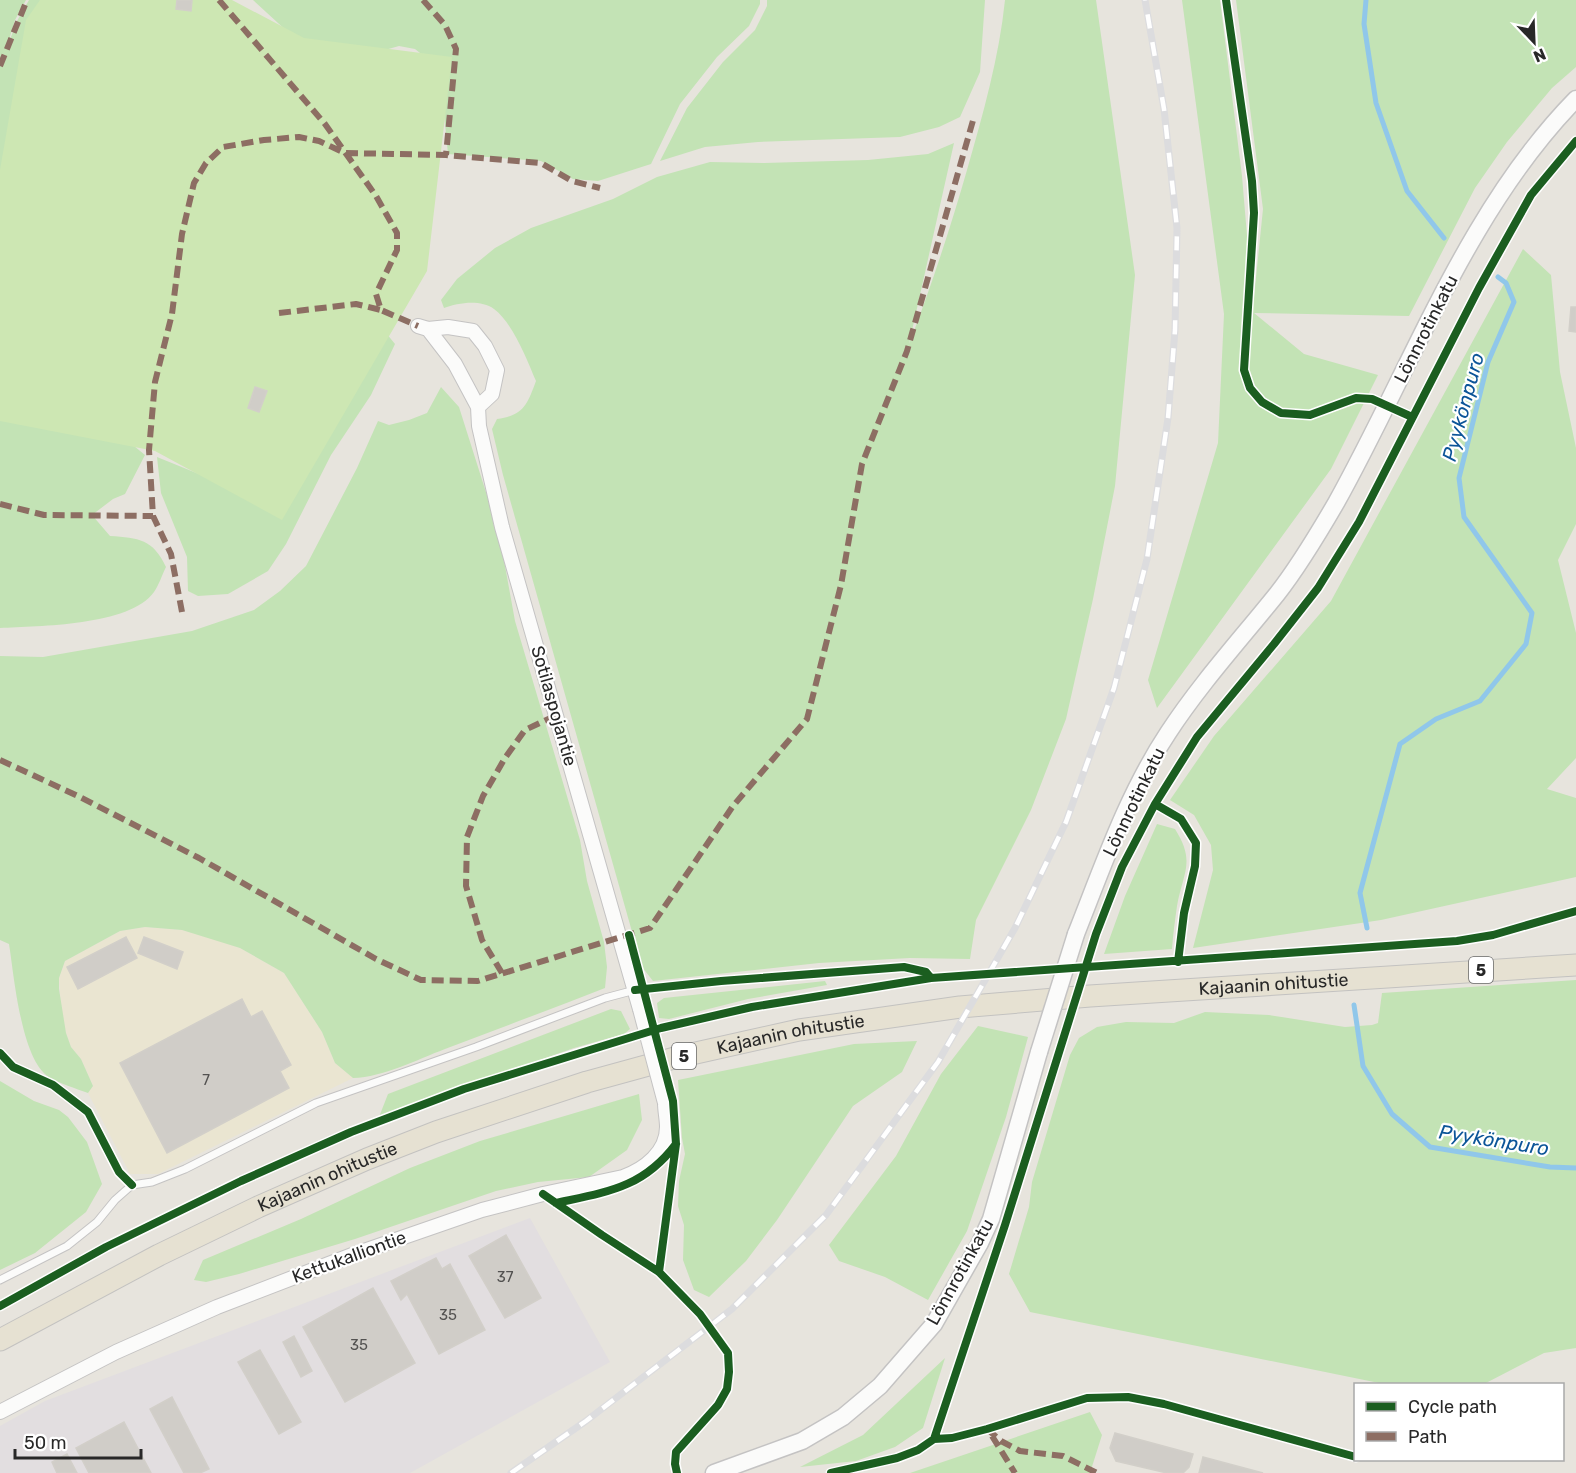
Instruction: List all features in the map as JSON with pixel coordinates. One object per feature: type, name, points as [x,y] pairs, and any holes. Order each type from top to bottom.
[{"type":"highway","name":"5","points":[[1539,966],[1576,960]]},
{"type":"highway","name":"5","points":[[1539,966],[1576,965]]},
{"type":"highway","name":"Kajaanin ohitustie","points":[[0,1340],[159,1255],[258,1207],[367,1159],[436,1132],[587,1082],[678,1057],[799,1030],[960,1007],[1539,966]]},
{"type":"street","name":"Lönnrotinkatu","points":[[714,1473],[802,1441],[843,1417],[880,1386],[934,1324],[991,1219],[1076,934],[1137,786],[1168,733],[1302,559],[1335,504],[1485,218],[1538,141],[1576,99]]},
{"type":"street","name":"Sotilaspojantie","points":[[478,407],[492,394],[497,370],[485,346],[473,331],[448,327],[423,328],[455,364],[478,407],[502,527],[640,1009],[664,1103]]},
{"type":"street","name":"Kettukalliontie","points":[[0,1412],[116,1352],[217,1307],[342,1259],[482,1209],[635,1173],[654,1159],[664,1142],[667,1128],[664,1103]]},
{"type":"lane","points":[[0,1280],[67,1246],[97,1222],[115,1200],[132,1185],[152,1182],[185,1169],[316,1103],[465,1051],[605,998],[634,990]]},
{"type":"shaded area","points":[[145,927],[182,930],[214,939],[240,948],[284,973],[322,1032],[335,1063],[353,1078],[158,1174],[130,1174],[88,1093],[93,1086],[81,1059],[71,1047],[61,1008],[59,978],[65,961],[120,931]]},
{"type":"shaded area","points":[[530,1218],[610,1362],[410,1473],[0,1473],[0,1426],[45,1401]]},
{"type":"green space","points":[[0,0],[26,0],[15,20],[6,50],[17,21],[29,0],[53,0],[101,419],[145,455],[125,494],[113,499],[92,515],[110,536],[137,539],[150,545],[166,567],[154,592],[142,603],[125,612],[105,618],[59,625],[0,628]]},
{"type":"green space","points":[[40,0],[232,0],[304,38],[452,57],[427,271],[282,520],[155,451],[0,421],[0,170],[26,20]]},
{"type":"green space","points":[[253,0],[760,0],[760,4],[749,26],[717,57],[680,104],[651,164],[598,181],[573,179],[541,161],[448,154],[442,93],[425,57],[415,49],[399,46],[360,57],[302,45]]},
{"type":"green space","points":[[767,0],[985,0],[980,72],[960,117],[939,127],[900,137],[758,142],[705,147],[660,161],[687,108],[723,62],[755,30],[767,6]]},
{"type":"green space","points":[[1005,0],[1096,0],[1135,275],[1115,486],[1066,719],[1031,810],[976,920],[970,959],[910,958],[819,963],[653,981],[642,967],[492,429],[497,419],[519,412],[527,403],[536,381],[513,332],[494,309],[476,303],[462,303],[444,308],[441,300],[457,279],[495,248],[531,228],[613,199],[657,177],[710,162],[868,160],[928,154],[954,143],[909,344],[940,258],[973,149],[995,65]]},
{"type":"green space","points":[[1182,0],[1220,0],[1242,176],[1253,307],[1263,209],[1236,0],[1576,0],[1576,67],[1552,88],[1507,142],[1475,188],[1409,316],[1254,313],[1304,354],[1378,375],[1331,469],[1157,708],[1148,680],[1218,443],[1224,314]]},
{"type":"green space","points":[[1523,249],[1551,275],[1560,372],[1576,448],[1576,524],[1558,560],[1576,633],[1576,758],[1547,789],[1576,798],[1576,877],[1381,920],[1193,948],[1213,870],[1211,845],[1194,815],[1170,800],[1214,736],[1331,601]]},
{"type":"green space","points":[[382,328],[395,344],[371,395],[331,455],[286,544],[268,571],[228,594],[198,596],[188,591],[187,557],[161,493],[157,457],[226,485]]},
{"type":"green space","points":[[441,387],[459,407],[490,505],[503,555],[515,621],[580,840],[587,881],[604,942],[607,967],[605,988],[400,1067],[376,1075],[353,1078],[335,1063],[322,1032],[284,973],[240,948],[182,930],[145,927],[120,931],[65,961],[59,978],[66,1033],[71,1047],[81,1059],[93,1086],[88,1093],[49,1077],[39,1068],[25,1036],[16,995],[9,944],[0,940],[0,656],[43,657],[192,631],[254,610],[280,591],[306,566],[357,468],[378,421],[389,425],[427,413]]},
{"type":"green space","points":[[1157,824],[1175,829],[1185,850],[1185,875],[1177,906],[1172,949],[1104,954],[1125,896]]},
{"type":"green space","points":[[1576,980],[1576,1348],[1544,1353],[1486,1383],[1379,1383],[1030,1312],[1009,1274],[1029,1207],[1032,1182],[1070,1055],[1079,1038],[1097,1027],[1126,1022],[1174,1023],[1205,1012],[1269,1015],[1345,1027],[1372,1025],[1378,1023],[1382,993]]},
{"type":"green space","points":[[825,981],[827,985],[748,999],[669,1019],[659,1018],[657,1003],[664,998]]},
{"type":"green space","points":[[611,1009],[621,1011],[630,1029],[624,1034],[574,1048],[379,1117],[388,1094]]},
{"type":"green space","points":[[978,1026],[1028,1037],[1006,1117],[967,1231],[928,1300],[885,1277],[839,1261],[829,1245],[896,1156],[941,1074]]},
{"type":"green space","points":[[917,1041],[902,1072],[853,1106],[777,1220],[746,1261],[709,1297],[694,1290],[683,1260],[684,1225],[678,1206],[679,1181],[685,1154],[678,1080],[854,1044]]},
{"type":"green space","points":[[0,1081],[34,1101],[59,1110],[68,1117],[87,1142],[102,1184],[86,1212],[35,1253],[0,1270]]},
{"type":"green space","points":[[639,1094],[642,1120],[627,1150],[589,1177],[538,1182],[496,1191],[355,1239],[239,1274],[206,1282],[194,1280],[203,1260],[301,1219],[410,1168],[480,1141]]},
{"type":"green space","points":[[945,1358],[923,1428],[895,1447],[856,1461],[800,1467],[863,1435]]},
{"type":"green space","points":[[1090,1412],[1102,1435],[1090,1473],[910,1473]]},
{"type":"building","points":[[177,0],[192,0],[191,11],[176,9]]},
{"type":"building","points":[[1571,307],[1576,307],[1576,332],[1569,331]]},
{"type":"building","points":[[255,387],[267,391],[259,412],[248,408]]},
{"type":"building","points":[[126,937],[137,958],[78,989],[67,967]]},
{"type":"building","points":[[144,937],[183,952],[177,969],[138,953]]},
{"type":"building","points":[[242,999],[251,1017],[262,1011],[291,1065],[280,1071],[289,1088],[167,1153],[120,1063]]},
{"type":"building","points":[[506,1235],[541,1298],[505,1318],[469,1256]]},
{"type":"building","points":[[436,1258],[442,1269],[450,1264],[485,1330],[439,1354],[407,1294],[401,1300],[391,1281]]},
{"type":"building","points":[[373,1288],[415,1363],[345,1402],[303,1327]]},
{"type":"building","points":[[294,1336],[312,1371],[301,1377],[283,1342]]},
{"type":"building","points":[[260,1350],[301,1422],[279,1434],[238,1362]]},
{"type":"building","points":[[172,1397],[209,1469],[200,1473],[184,1473],[150,1409]]},
{"type":"building","points":[[124,1422],[151,1473],[89,1473],[76,1448]]},
{"type":"building","points":[[1115,1433],[1193,1454],[1189,1467],[1183,1473],[1167,1473],[1116,1461],[1110,1448]]},
{"type":"building","points":[[67,1454],[77,1473],[57,1473],[52,1462]]},
{"type":"building","points":[[1203,1457],[1263,1473],[1199,1473]]},
{"type":"waterway","name":"Pyykönpuro","points":[[1366,0],[1364,24],[1376,103],[1407,191],[1444,238]]},
{"type":"waterway","name":"Pyykönpuro","points":[[1367,928],[1360,893],[1400,744],[1436,719],[1480,701],[1526,644],[1532,613],[1464,517],[1459,478],[1488,362],[1514,302],[1506,283],[1498,277]]},
{"type":"waterway","name":"Pyykönpuro","points":[[1354,1005],[1363,1066],[1392,1114],[1430,1147],[1550,1167],[1576,1168]]},
{"type":"railway","points":[[511,1473],[586,1421],[732,1309],[826,1215],[938,1062],[1015,928],[1066,822],[1114,688],[1147,559],[1168,418],[1175,330],[1177,228],[1164,109],[1145,0]]},
{"type":"marked path","points":[[0,66],[27,0]]},
{"type":"marked path","points":[[219,0],[325,124],[376,196],[397,233],[397,250],[376,294],[381,310],[418,326]]},
{"type":"marked path","points":[[423,0],[445,25],[456,49],[446,155]]},
{"type":"marked path","points":[[0,760],[78,796],[199,858],[376,959],[421,980],[478,981],[650,928],[733,806],[807,719],[841,585],[862,464],[907,351],[974,117]]},
{"type":"marked path","points":[[182,612],[171,554],[153,516],[149,450],[155,382],[172,314],[182,234],[194,183],[206,163],[223,147],[299,137],[319,141],[345,153],[446,155],[541,163],[572,181],[600,188]]},
{"type":"marked path","points":[[279,313],[356,304],[381,310]]},
{"type":"marked path","points":[[0,504],[44,515],[153,516]]},
{"type":"marked path","points":[[502,973],[482,940],[466,886],[467,837],[483,796],[505,758],[525,730],[557,715]]},
{"type":"marked path","points":[[987,1429],[1001,1441],[1020,1451],[1063,1456],[1097,1473]]},
{"type":"marked path","points":[[992,1436],[1015,1473]]},
{"type":"cycle path","points":[[1226,0],[1252,181],[1254,213],[1244,370],[1250,388],[1262,402],[1281,413],[1310,415],[1356,398],[1372,399],[1412,417]]},
{"type":"cycle path","points":[[934,1439],[1005,1225],[1096,934],[1122,867],[1155,804],[1197,737],[1318,588],[1359,522],[1479,288],[1531,195],[1576,141]]},
{"type":"cycle path","points":[[1155,804],[1181,819],[1196,843],[1195,866],[1184,913],[1178,962]]},
{"type":"cycle path","points":[[0,1306],[106,1247],[241,1181],[351,1132],[464,1089],[661,1028],[752,1007],[931,978],[1457,941],[1493,935],[1576,911]]},
{"type":"cycle path","points":[[629,935],[673,1101],[676,1144],[659,1272]]},
{"type":"cycle path","points":[[635,990],[904,967],[926,972],[931,978]]},
{"type":"cycle path","points":[[0,1053],[13,1067],[53,1085],[88,1112],[119,1172],[132,1185]]},
{"type":"cycle path","points":[[556,1203],[623,1186],[650,1170],[676,1144]]},
{"type":"cycle path","points":[[543,1194],[659,1272],[700,1314],[728,1353],[727,1389],[718,1405],[676,1452],[677,1473]]},
{"type":"cycle path","points":[[831,1473],[897,1458],[918,1450],[934,1439],[952,1438],[987,1429],[1087,1398],[1128,1397],[1164,1404],[1354,1456]]}]
